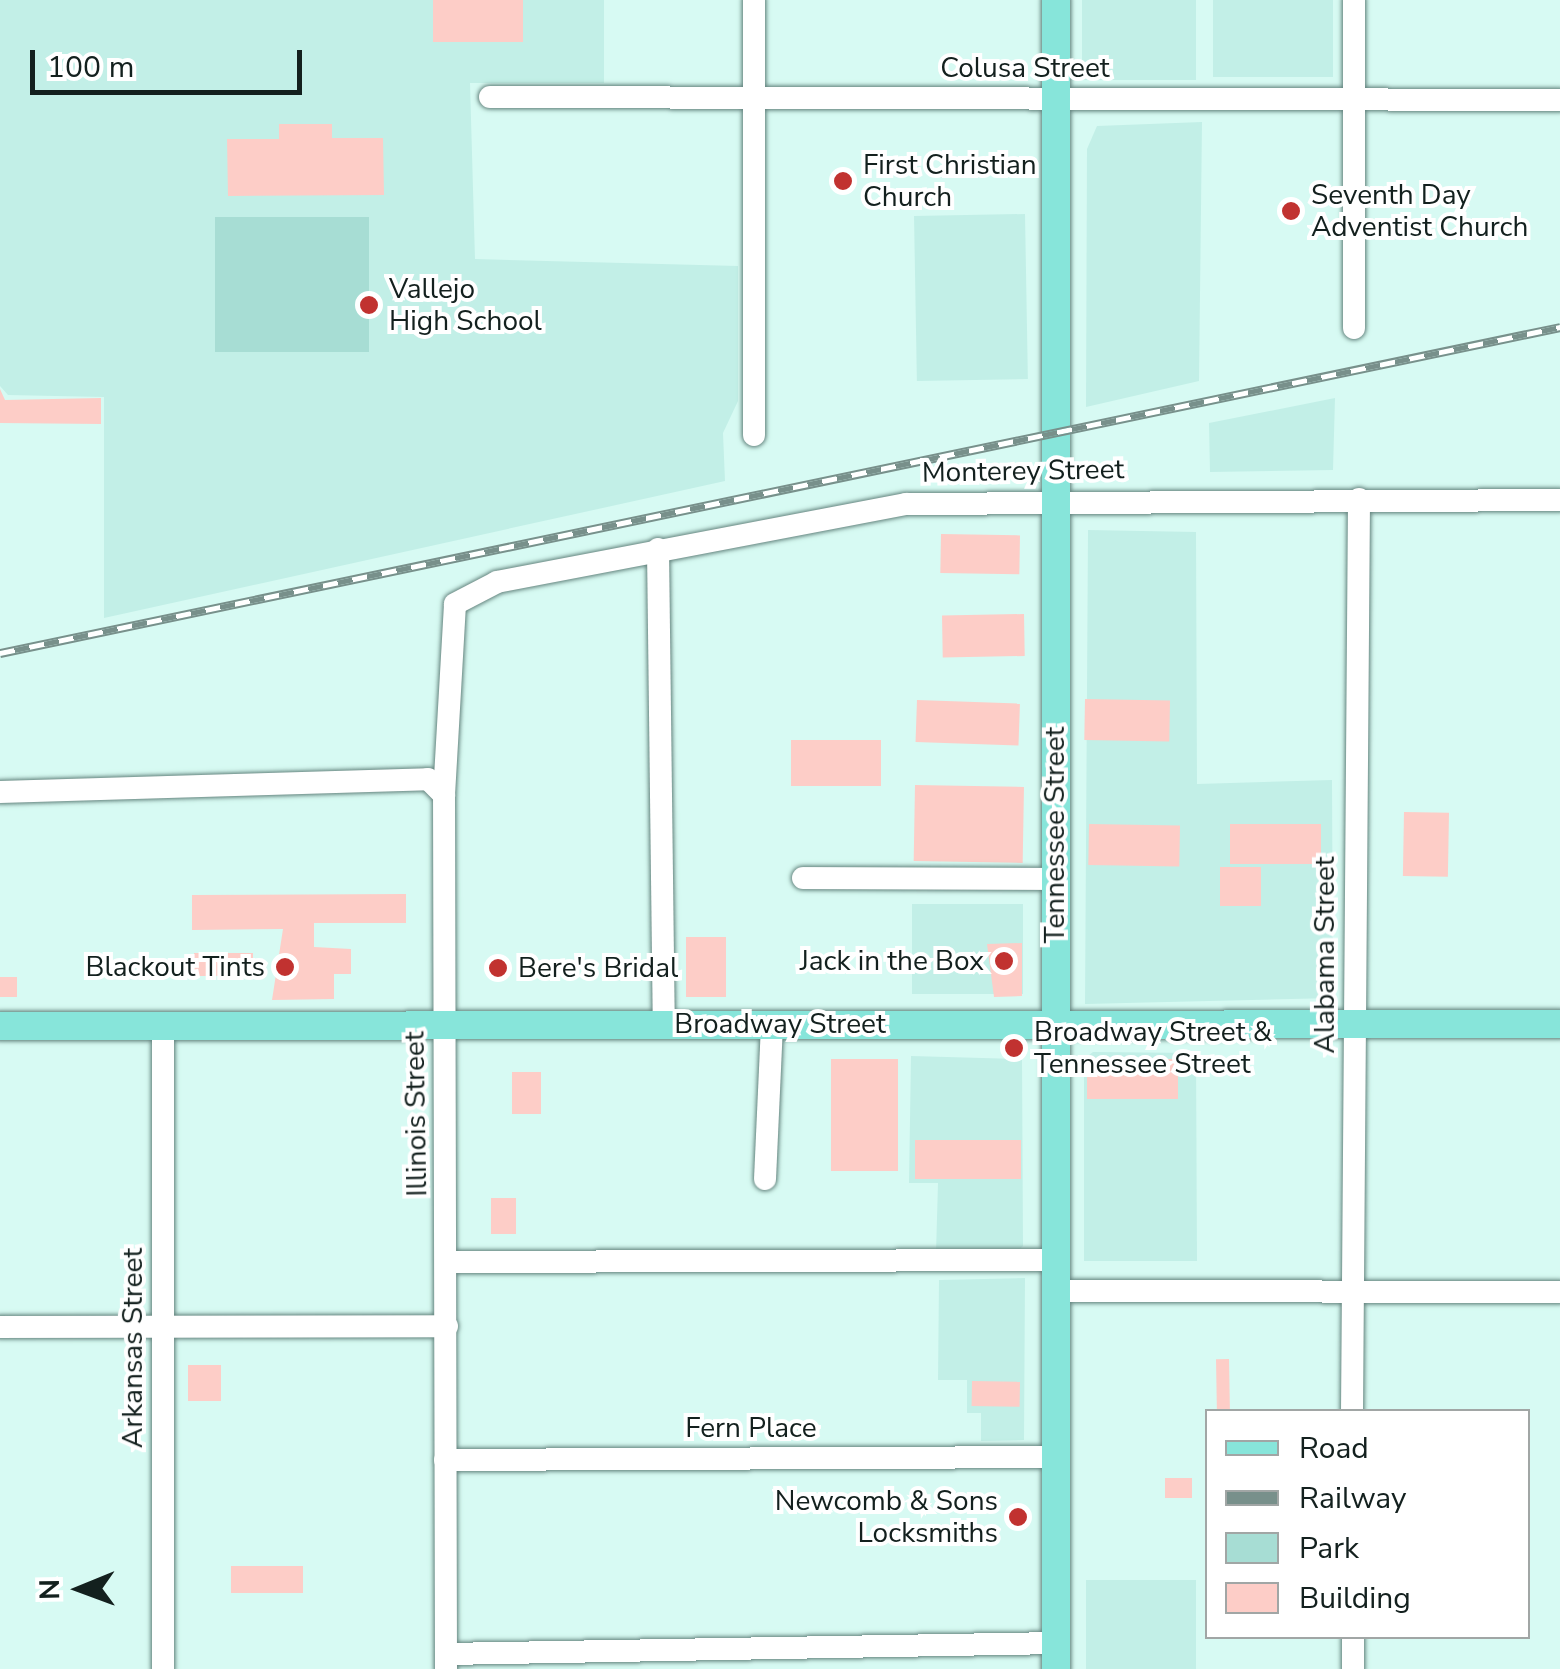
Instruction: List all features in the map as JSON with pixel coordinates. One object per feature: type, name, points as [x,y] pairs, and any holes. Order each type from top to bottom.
[{"type":"main road","name":"Tennessee Street","points":[[1056,0],[1056,1656]]},
{"type":"main road","name":"Broadway Street","points":[[0,1026],[1560,1024]]},
{"type":"street","points":[[754,0],[754,436]]},
{"type":"street","points":[[1354,0],[1354,328]]},
{"type":"street","name":"Colusa Street","points":[[490,97],[1560,100]]},
{"type":"street","name":"Monterey Street","points":[[495,583],[906,504],[1055,498],[1560,500]]},
{"type":"street","name":"Alabama Street","points":[[1352,1409],[1359,499]]},
{"type":"street","points":[[658,549],[664,1024]]},
{"type":"street","name":"Illinois Street","points":[[446,1662],[444,796],[450,618],[455,604],[495,583]]},
{"type":"street","points":[[0,792],[428,779],[444,796]]},
{"type":"street","points":[[803,878],[1055,878]]},
{"type":"street","points":[[765,1179],[772,1024]]},
{"type":"street","name":"Arkansas Street","points":[[163,1026],[163,1669]]},
{"type":"street","points":[[448,1262],[1058,1260]]},
{"type":"street","points":[[1057,1292],[1560,1292]]},
{"type":"street","points":[[0,1327],[447,1326]]},
{"type":"street","name":"Fern Place","points":[[446,1460],[1056,1457]]},
{"type":"street","points":[[1353,1639],[1353,1669]]},
{"type":"street","points":[[446,1662],[1056,1656]]},
{"type":"shaded area","name":"Vallejo High School","points":[[0,0],[604,0],[604,83],[470,83],[475,259],[738,266],[738,401],[723,433],[725,481],[104,618],[104,397],[8,395],[0,386]]},
{"type":"shaded area","points":[[1082,0],[1196,0],[1196,80],[1082,80]]},
{"type":"shaded area","points":[[1213,0],[1333,0],[1333,77],[1213,77]]},
{"type":"shaded area","points":[[1202,122],[1199,381],[1086,407],[1087,149],[1097,126]]},
{"type":"shaded area","points":[[1025,214],[1028,379],[917,381],[914,216]]},
{"type":"shaded area","points":[[1335,398],[1333,470],[1210,472],[1209,423]]},
{"type":"shaded area","points":[[1088,530],[1196,532],[1197,784],[1332,780],[1333,998],[1085,1004]]},
{"type":"shaded area","points":[[912,904],[1023,904],[1023,994],[912,994]]},
{"type":"shaded area","points":[[1093,1052],[1196,1053],[1197,1261],[1084,1261],[1084,1059]]},
{"type":"shaded area","points":[[911,1056],[1022,1059],[1023,1246],[1014,1254],[936,1253],[938,1183],[909,1183]]},
{"type":"shaded area","points":[[1025,1278],[1024,1440],[981,1441],[981,1413],[967,1413],[967,1380],[938,1380],[939,1280]]},
{"type":"shaded area","points":[[1086,1580],[1196,1580],[1196,1669],[1086,1669]]},
{"type":"green space","points":[[215,217],[369,217],[369,352],[215,352]]},
{"type":"building","points":[[433,0],[523,0],[523,42],[433,42]]},
{"type":"building","points":[[279,124],[332,124],[332,138],[383,138],[384,195],[228,196],[227,139],[279,139]]},
{"type":"building","points":[[0,389],[5,400],[101,398],[101,424],[0,423]]},
{"type":"building","points":[[941,534],[1020,535],[1019,574],[940,573]]},
{"type":"building","points":[[1024,614],[1025,656],[943,657],[942,615]]},
{"type":"building","points":[[1085,699],[1170,700],[1169,741],[1084,740]]},
{"type":"building","points":[[917,700],[1020,704],[1018,746],[916,742]]},
{"type":"building","points":[[791,740],[881,740],[881,786],[791,786]]},
{"type":"building","points":[[915,785],[1024,787],[1023,863],[914,861]]},
{"type":"building","points":[[1404,812],[1449,813],[1448,877],[1403,876]]},
{"type":"building","points":[[1089,824],[1180,826],[1179,867],[1088,865]]},
{"type":"building","points":[[1230,824],[1321,824],[1321,864],[1230,864]]},
{"type":"building","points":[[1220,867],[1261,867],[1261,906],[1220,906]]},
{"type":"building","points":[[406,894],[406,923],[314,923],[314,947],[351,949],[351,974],[334,974],[334,999],[272,1000],[283,929],[192,930],[192,895]]},
{"type":"building","points":[[686,937],[726,937],[726,997],[686,997]]},
{"type":"building","name":"Jack in the Box","points":[[1022,943],[1022,996],[994,997],[987,944]]},
{"type":"building","points":[[194,953],[253,953],[253,976],[194,976]]},
{"type":"building","points":[[0,977],[17,977],[17,997],[0,997]]},
{"type":"building","points":[[831,1059],[898,1059],[898,1171],[831,1171]]},
{"type":"building","points":[[1087,1059],[1178,1059],[1178,1099],[1087,1099]]},
{"type":"building","points":[[512,1072],[541,1072],[541,1114],[512,1114]]},
{"type":"building","points":[[915,1140],[1021,1140],[1021,1179],[915,1179]]},
{"type":"building","points":[[491,1198],[516,1198],[516,1234],[491,1234]]},
{"type":"building","points":[[1216,1359],[1229,1359],[1230,1409],[1217,1409]]},
{"type":"building","points":[[188,1365],[221,1365],[221,1401],[188,1401]]},
{"type":"building","points":[[972,1381],[1020,1382],[1020,1407],[972,1406]]},
{"type":"building","points":[[1165,1478],[1192,1478],[1192,1498],[1165,1498]]},
{"type":"building","points":[[231,1566],[303,1566],[303,1593],[231,1593]]},
{"type":"railway","points":[[0,653],[1560,327]]},
{"type":"place","name":"First Christian Church","points":[[843,181]]},
{"type":"place","name":"Seventh Day Adventist Church","points":[[1291,211]]},
{"type":"place","name":"Vallejo High School","points":[[369,305]]},
{"type":"place","name":"Jack in the Box","points":[[1004,961]]},
{"type":"place","name":"Blackout Tints","points":[[285,967]]},
{"type":"place","name":"Bere's Bridal","points":[[498,968]]},
{"type":"place","name":"Broadway Street & Tennessee Street","points":[[1014,1048]]},
{"type":"place","name":"Newcomb & Sons Locksmiths","points":[[1018,1517]]}]
